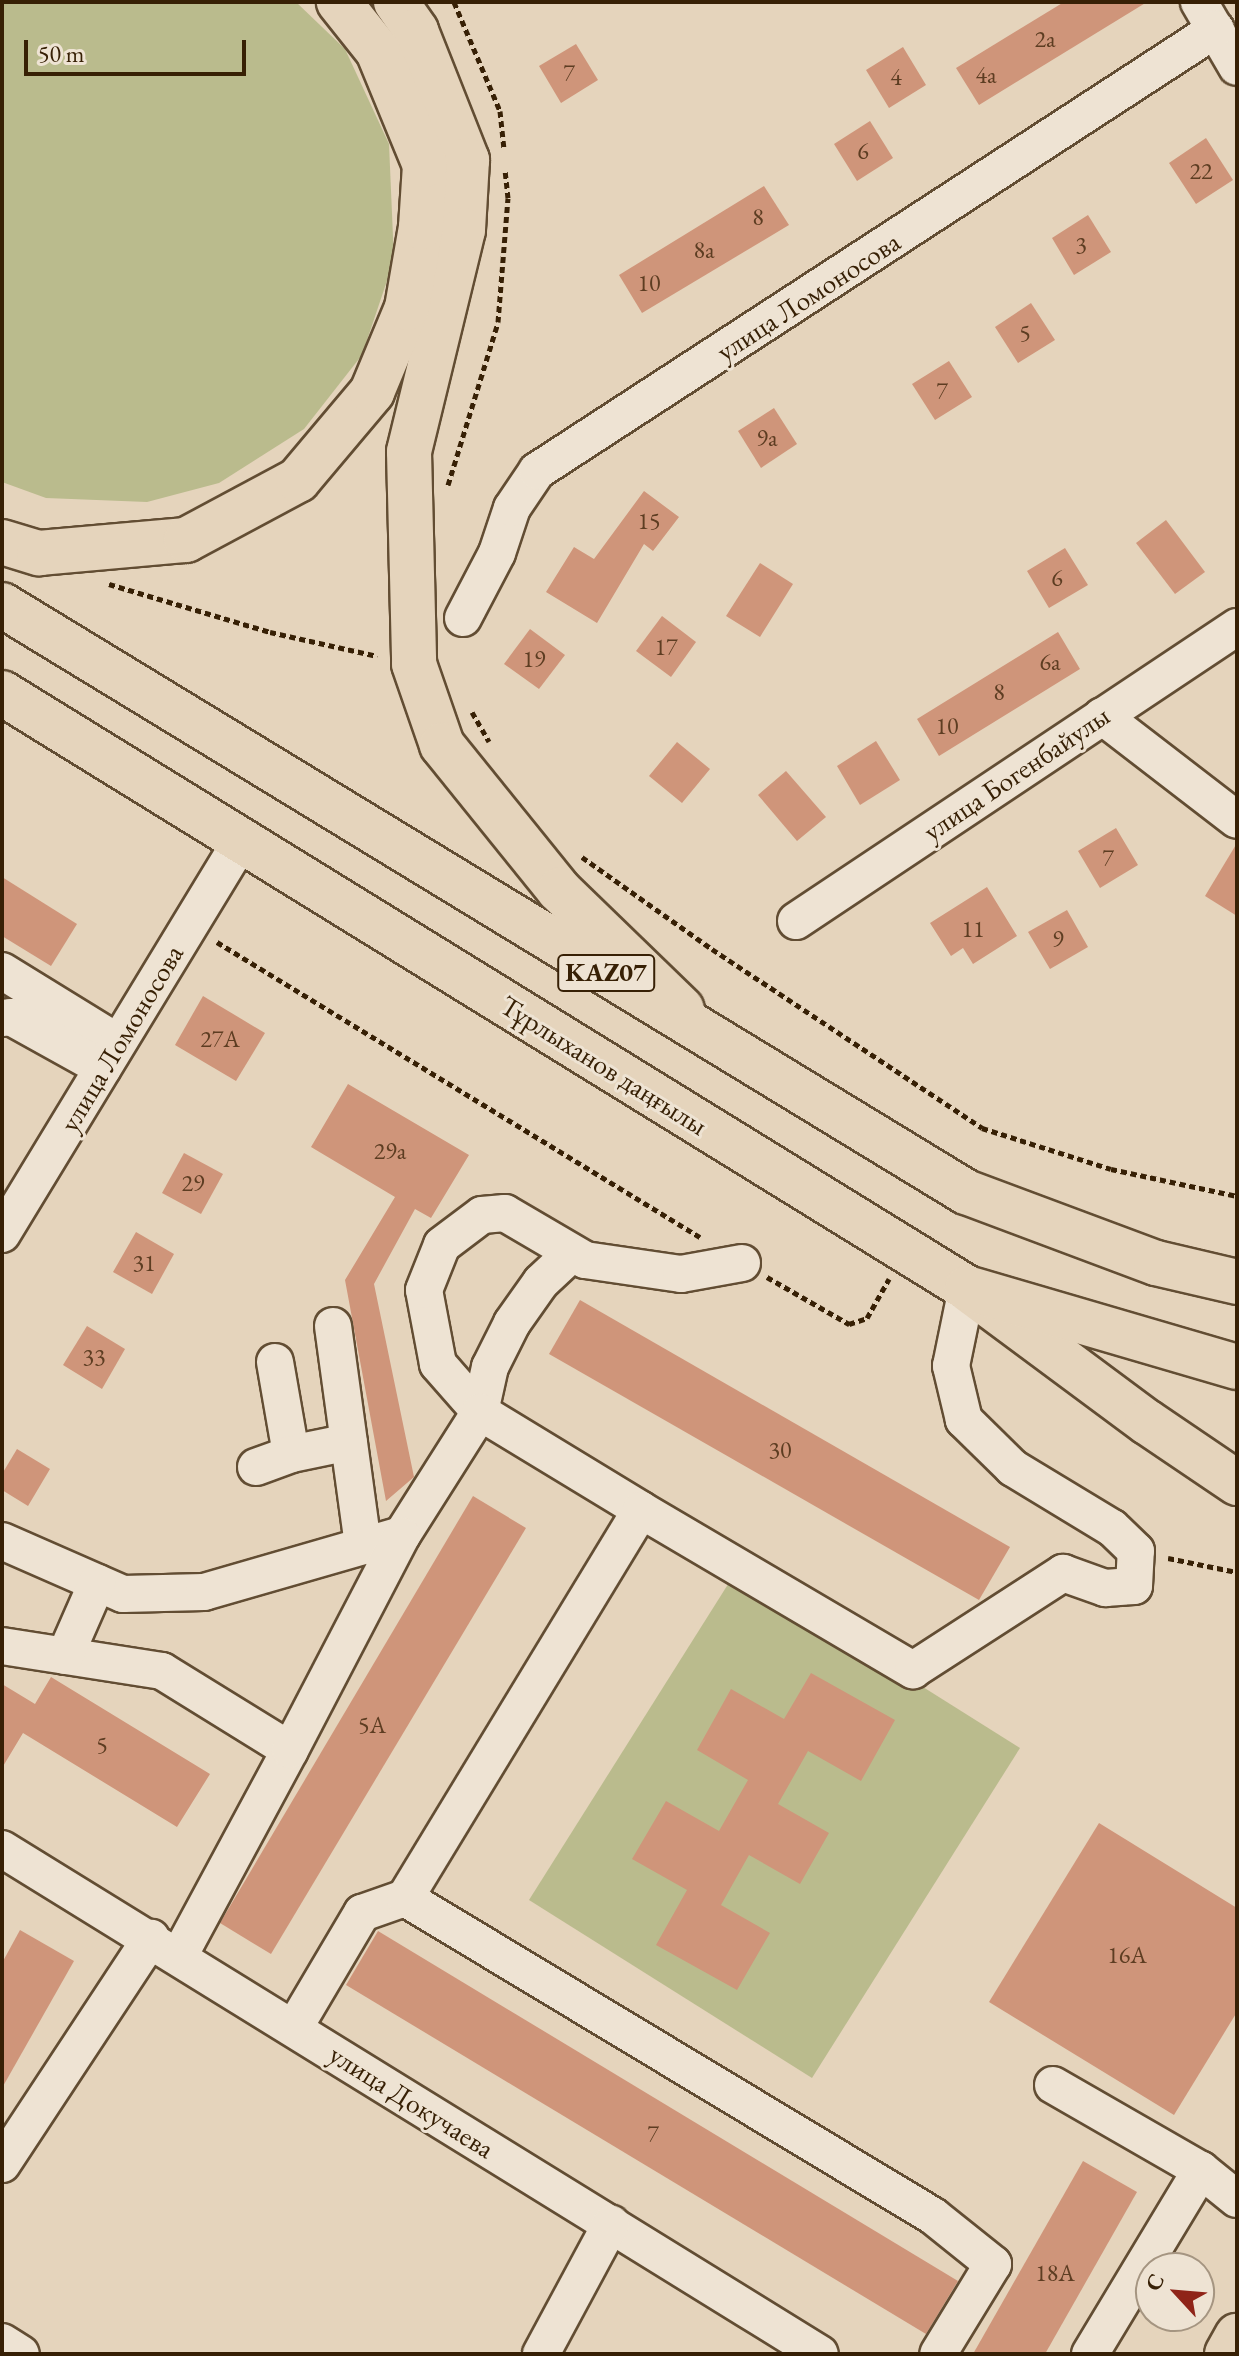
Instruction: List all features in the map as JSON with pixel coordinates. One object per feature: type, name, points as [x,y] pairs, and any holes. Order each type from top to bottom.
[{"type":"main road","points":[[339,2],[378,51],[425,165],[442,228],[409,452],[414,664],[442,745],[559,890],[709,1036]]},
{"type":"main road","points":[[2,542],[39,553],[186,540],[298,480],[372,392],[442,228],[467,160],[416,31],[396,2]]},
{"type":"main road","name":"KAZ07","points":[[2,605],[966,1192],[1156,1263],[1237,1282]]},
{"type":"main road","name":"Тұрлыханов даңғылы","points":[[5,695],[967,1288],[1237,1367]]},
{"type":"main road","points":[[967,1288],[1147,1422],[1237,1483]]},
{"type":"main road","points":[[1227,2354],[1237,2336]]},
{"type":"street","name":"улица Ломоносова","points":[[463,618],[497,553],[512,508],[537,471],[1224,41]]},
{"type":"street","name":"улица Богенбайулы","points":[[796,921],[1237,627]]},
{"type":"street","points":[[1102,716],[1237,820]]},
{"type":"street","name":"улица Ломоносова","points":[[2,1234],[240,842]]},
{"type":"street","points":[[2,971],[110,1055]]},
{"type":"street","points":[[2,1018],[11,1017],[110,1055]]},
{"type":"street","points":[[742,1263],[681,1274],[585,1260],[505,1213],[482,1215],[442,1245],[424,1290],[438,1364],[480,1412],[913,1670],[1063,1573],[1105,1588],[1134,1586],[1136,1551],[1112,1528],[1013,1468],[964,1420],[951,1366],[967,1288]]},
{"type":"street","points":[[2,2164],[165,1947],[290,1750],[402,1535],[480,1412],[490,1367],[512,1323],[541,1282],[571,1254]]},
{"type":"street","points":[[333,1326],[363,1546]]},
{"type":"street","points":[[275,1362],[291,1454]]},
{"type":"street","points":[[256,1467],[291,1454],[349,1442]]},
{"type":"street","points":[[294,2028],[362,1913],[405,1898],[641,1510]]},
{"type":"street","points":[[2,1541],[123,1594],[204,1592],[402,1535]]},
{"type":"street","points":[[65,1656],[97,1583]]},
{"type":"street","points":[[2,1646],[162,1671],[290,1750]]},
{"type":"street","name":"улица Докучаева","points":[[2,1849],[820,2354]]},
{"type":"street","points":[[405,1898],[933,2216],[993,2264],[938,2354]]},
{"type":"street","points":[[1053,2085],[1201,2170],[1237,2199]]},
{"type":"street","points":[[1090,2354],[1201,2170]]},
{"type":"street","points":[[541,2354],[611,2224]]},
{"type":"street","points":[[2,2342],[21,2354]]},
{"type":"path","points":[[454,2],[500,111],[504,155]]},
{"type":"path","points":[[443,501],[498,322],[508,198],[505,169]]},
{"type":"path","points":[[104,583],[270,632],[414,664]]},
{"type":"path","points":[[467,703],[495,751]]},
{"type":"path","points":[[572,850],[712,949],[982,1128],[1111,1169],[1237,1196]]},
{"type":"path","points":[[189,925],[742,1263],[849,1324],[867,1318],[906,1251]]},
{"type":"path","points":[[1136,1551],[1237,1572]]},
{"type":"green space","points":[[2,2],[296,2],[345,49],[389,144],[394,260],[362,355],[304,429],[219,483],[147,502],[46,498],[2,482]]},
{"type":"green space","points":[[737,1570],[1020,1748],[812,2078],[529,1900]]},
{"type":"building","points":[[1064,2],[1147,2],[979,105],[956,68]]},
{"type":"building","points":[[576,44],[598,80],[561,103],[539,66]]},
{"type":"building","points":[[903,47],[926,85],[889,108],[866,70]]},
{"type":"building","points":[[870,121],[893,158],[857,181],[834,144]]},
{"type":"building","points":[[1206,138],[1233,180],[1196,204],[1169,163]]},
{"type":"building","points":[[764,186],[789,225],[642,313],[619,275]]},
{"type":"building","points":[[1088,215],[1111,252],[1074,275],[1052,238]]},
{"type":"building","points":[[1031,303],[1055,340],[1018,363],[995,327]]},
{"type":"building","points":[[949,361],[972,397],[935,420],[912,384]]},
{"type":"building","points":[[774,408],[797,444],[761,468],[738,431]]},
{"type":"building","points":[[644,491],[679,517],[653,551],[644,544],[597,623],[546,592],[574,547],[594,559]]},
{"type":"building","points":[[1166,520],[1205,572],[1175,594],[1136,543]]},
{"type":"building","points":[[1065,548],[1088,585],[1049,608],[1027,571]]},
{"type":"building","points":[[760,563],[793,584],[760,637],[726,616]]},
{"type":"building","points":[[662,616],[696,642],[671,677],[636,651]]},
{"type":"building","points":[[530,629],[565,655],[539,689],[504,664]]},
{"type":"building","points":[[1058,632],[1080,669],[939,756],[917,719]]},
{"type":"building","points":[[876,741],[900,780],[860,805],[837,766]]},
{"type":"building","points":[[677,742],[710,769],[682,803],[649,776]]},
{"type":"building","points":[[786,771],[826,817],[797,841],[758,795]]},
{"type":"building","points":[[1116,828],[1138,865],[1100,888],[1078,851]]},
{"type":"building","points":[[1237,843],[1237,916],[1205,896]]},
{"type":"building","points":[[2,877],[77,924],[51,966],[2,936]]},
{"type":"building","points":[[987,887],[1017,936],[973,964],[963,948],[951,956],[930,923]]},
{"type":"building","points":[[1067,910],[1088,947],[1050,969],[1028,932]]},
{"type":"building","points":[[203,996],[265,1033],[236,1081],[175,1045]]},
{"type":"building","points":[[348,1084],[469,1155],[431,1218],[415,1209],[374,1284],[414,1477],[386,1501],[345,1280],[395,1197],[311,1147]]},
{"type":"building","points":[[184,1153],[223,1174],[201,1214],[162,1193]]},
{"type":"building","points":[[136,1232],[174,1254],[152,1294],[113,1272]]},
{"type":"building","points":[[580,1300],[1010,1547],[979,1600],[549,1354]]},
{"type":"building","points":[[87,1326],[125,1349],[102,1389],[63,1365]]},
{"type":"building","points":[[17,1449],[50,1469],[28,1506],[2,1490],[2,1474]]},
{"type":"building","points":[[473,1496],[526,1528],[271,1954],[220,1923]]},
{"type":"building","points":[[811,1673],[895,1720],[861,1781],[808,1751],[778,1804],[829,1833],[800,1884],[749,1855],[721,1905],[770,1933],[737,1990],[656,1945],[687,1890],[632,1859],[666,1801],[719,1831],[748,1780],[697,1750],[731,1689],[784,1719]]},
{"type":"building","points":[[51,1677],[210,1774],[177,1827],[23,1733],[2,1768],[2,1684],[35,1704]]},
{"type":"building","points":[[1099,1823],[1237,1908],[1237,2012],[1174,2115],[989,2002]]},
{"type":"building","points":[[20,1930],[74,1961],[2,2088],[2,1963]]},
{"type":"building","points":[[378,1931],[958,2281],[926,2334],[346,1985]]},
{"type":"building","points":[[1083,2161],[1137,2192],[1045,2354],[973,2354]]}]
